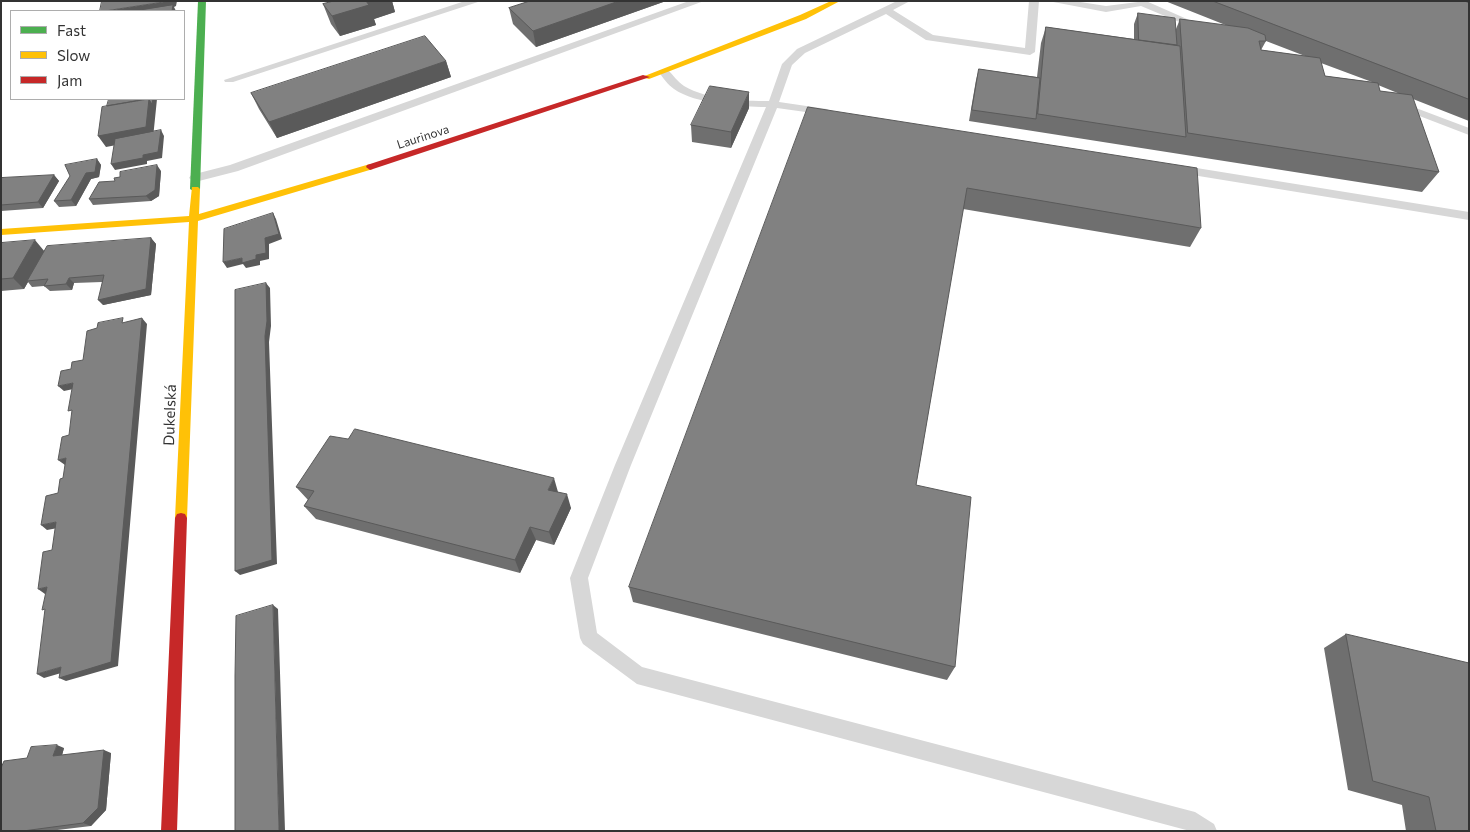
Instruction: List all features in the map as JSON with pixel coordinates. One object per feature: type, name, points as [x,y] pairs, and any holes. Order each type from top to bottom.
[{"type":"street","name":"Dukelská","points":[[169,831],[202,1]]},
{"type":"street","name":"Laurinova","points":[[1,232],[193,219],[408,156],[664,72],[803,17],[837,1]]},
{"type":"lane","points":[[229,80],[476,1]]},
{"type":"lane","points":[[195,178],[234,168],[699,1]]},
{"type":"lane","points":[[905,1],[801,51],[787,64],[773,104],[623,465],[579,578],[589,638],[637,675],[1195,822],[1207,831]]},
{"type":"lane","points":[[886,10],[930,38],[1030,52],[1034,1]]},
{"type":"lane","points":[[1053,1],[1106,9],[1139,2],[1209,30]]},
{"type":"lane","points":[[664,72],[680,89],[715,99],[754,104],[773,104],[839,114]]},
{"type":"lane","points":[[1389,101],[1469,132]]},
{"type":"lane","points":[[1164,167],[1469,216]]},
{"type":"building","points":[[102,1],[170,1],[112,10],[100,10]]},
{"type":"building","points":[[334,1],[366,1],[369,5],[332,16],[323,4]]},
{"type":"building","points":[[530,1],[619,1],[533,31],[509,8]]},
{"type":"building","points":[[1213,1],[1465,1],[1469,3],[1469,99]]},
{"type":"building","points":[[173,5],[172,10],[140,10]]},
{"type":"building","points":[[1138,13],[1175,18],[1177,45],[1139,40]]},
{"type":"building","points":[[1180,19],[1248,28],[1265,35],[1266,41],[1259,41],[1261,50],[1320,58],[1325,76],[1378,83],[1380,91],[1412,95],[1439,172],[1188,133]]},
{"type":"building","points":[[1046,27],[1180,46],[1186,137],[1038,114]]},
{"type":"building","points":[[425,36],[446,61],[269,122],[251,93]]},
{"type":"building","points":[[979,69],[1040,78],[1036,119],[972,110]]},
{"type":"building","points":[[710,86],[749,92],[731,132],[691,125]]},
{"type":"building","points":[[109,100],[142,100],[107,106]]},
{"type":"building","points":[[149,100],[146,127],[98,136],[102,107]]},
{"type":"building","points":[[808,107],[1197,168],[1201,228],[967,188],[916,485],[971,497],[955,667],[629,587]]},
{"type":"building","points":[[161,130],[158,152],[143,155],[143,158],[111,164],[115,139]]},
{"type":"building","points":[[97,159],[95,172],[86,173],[71,200],[54,201],[70,176],[65,165]]},
{"type":"building","points":[[157,165],[155,190],[146,196],[89,199],[99,182],[115,181],[114,178],[120,177],[120,172]]},
{"type":"building","points":[[54,175],[38,202],[1,205],[1,178]]},
{"type":"building","points":[[273,213],[279,234],[265,238],[266,253],[256,255],[256,259],[242,263],[242,258],[223,262],[224,229]]},
{"type":"building","points":[[151,238],[146,289],[98,300],[104,275],[69,278],[66,284],[44,286],[48,279],[27,281],[47,246]]},
{"type":"building","points":[[35,240],[13,278],[1,279],[1,243]]},
{"type":"building","points":[[266,283],[267,321],[265,336],[272,560],[235,571],[235,290]]},
{"type":"building","points":[[123,318],[122,323],[142,318],[111,662],[59,678],[61,667],[37,674],[45,609],[42,610],[47,587],[38,589],[43,552],[52,550],[56,522],[41,525],[46,496],[58,493],[60,479],[63,478],[66,458],[58,460],[62,437],[69,435],[72,410],[68,411],[73,383],[58,386],[61,371],[71,369],[72,362],[83,360],[87,331],[97,328],[98,323]]},
{"type":"building","points":[[355,429],[554,478],[548,490],[567,494],[549,532],[530,527],[515,560],[304,506],[314,491],[296,487],[330,436],[348,439]]},
{"type":"building","points":[[273,605],[279,831],[235,831],[236,616]]},
{"type":"building","points":[[1346,634],[1469,663],[1469,831],[1436,831],[1429,797],[1373,781]]},
{"type":"building","points":[[57,745],[53,756],[104,750],[98,808],[83,823],[23,831],[1,831],[1,768],[4,761],[27,758],[31,747]]},
{"type":"traffic: fast","points":[[195,189],[202,1]]},
{"type":"traffic: slow","points":[[646,77],[803,17],[837,1]]},
{"type":"traffic: slow","points":[[1,232],[193,219],[370,167]]},
{"type":"traffic: slow","points":[[181,518],[195,189]]},
{"type":"traffic: jam","points":[[370,167],[646,77]]},
{"type":"traffic: jam","points":[[169,831],[181,518]]}]
